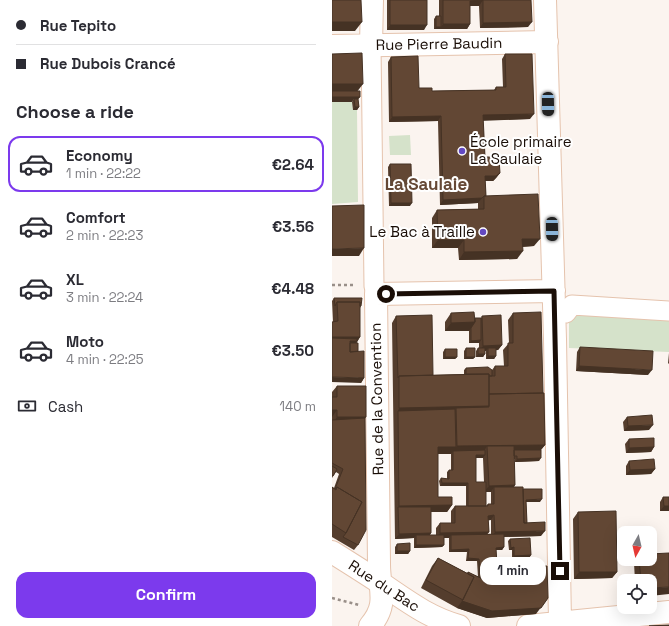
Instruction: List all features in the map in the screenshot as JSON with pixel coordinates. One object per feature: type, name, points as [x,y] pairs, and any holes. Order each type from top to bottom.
[{"type":"street","name":"Rue de la Convention","points":[[370,626],[377,618],[381,609],[382,598],[379,582],[376,294],[374,286],[372,0]]},
{"type":"street","points":[[545,0],[554,291],[560,622]]},
{"type":"street","name":"Rue Pierre Baudin","points":[[332,46],[547,42]]},
{"type":"street","points":[[376,294],[554,291]]},
{"type":"street","points":[[566,313],[572,305],[669,310]]},
{"type":"street","name":"Rue du Bac","points":[[332,552],[412,605],[446,622],[459,626]]},
{"type":"street","points":[[528,626],[669,612]]},
{"type":"path","points":[[332,598],[362,605]]},
{"type":"green space","points":[[332,102],[352,102],[353,110],[357,110],[358,202],[332,204]]},
{"type":"green space","points":[[410,135],[411,155],[390,155],[389,136]]},
{"type":"green space","points":[[573,312],[669,319],[669,352],[569,348],[569,322]]},
{"type":"building","points":[[332,0],[361,0],[362,22],[332,22]]},
{"type":"building","points":[[390,0],[427,0],[427,25],[390,25]]},
{"type":"building","points":[[443,0],[483,0],[470,1],[470,24],[443,24]]},
{"type":"building","points":[[483,0],[531,0],[532,22],[483,23]]},
{"type":"building","points":[[436,16],[441,16],[441,27],[436,27]]},
{"type":"building","points":[[362,53],[363,84],[332,84],[332,54]]},
{"type":"building","points":[[505,54],[532,54],[534,114],[483,115],[485,157],[496,157],[499,159],[500,173],[496,176],[485,176],[486,196],[482,198],[443,200],[441,116],[392,117],[391,57],[418,56],[419,88],[432,88],[432,91],[496,90],[496,87],[506,87]]},
{"type":"building","points":[[332,91],[360,91],[360,97],[332,97]]},
{"type":"building","points":[[354,99],[358,99],[359,107],[355,107]]},
{"type":"building","points":[[390,164],[411,164],[412,203],[391,203]]},
{"type":"building","name":"Le Bac à Traille","points":[[538,194],[540,239],[522,239],[523,251],[464,252],[464,240],[438,240],[437,210],[484,209],[484,196]]},
{"type":"building","points":[[364,205],[364,248],[332,249],[332,206]]},
{"type":"building","points":[[334,298],[362,298],[361,306],[360,302],[337,302],[335,306]]},
{"type":"building","points":[[337,302],[360,302],[360,337],[332,337],[332,322],[338,321]]},
{"type":"building","points":[[474,312],[475,322],[451,323],[451,313]]},
{"type":"building","points":[[541,312],[543,393],[489,394],[489,376],[495,376],[495,366],[508,366],[508,343],[513,343],[513,313]]},
{"type":"building","points":[[432,315],[433,375],[399,376],[398,378],[396,316]]},
{"type":"building","points":[[501,315],[502,345],[483,346],[482,316]]},
{"type":"building","points":[[475,318],[481,318],[481,340],[471,341],[471,328],[475,322]]},
{"type":"building","points":[[332,338],[357,339],[357,341],[350,341],[350,352],[364,351],[364,378],[332,377]]},
{"type":"building","points":[[350,343],[358,343],[358,351],[350,352]]},
{"type":"building","points":[[580,347],[653,351],[652,370],[579,366]]},
{"type":"building","points":[[466,348],[475,348],[475,357],[466,357]]},
{"type":"building","points":[[478,348],[485,348],[485,354],[478,354]]},
{"type":"building","points":[[488,348],[496,348],[496,356],[488,356]]},
{"type":"building","points":[[445,349],[457,349],[457,357],[445,357]]},
{"type":"building","points":[[488,367],[492,370],[492,376],[489,376],[489,374],[466,374],[466,368]]},
{"type":"building","points":[[489,374],[489,406],[399,408],[399,376]]},
{"type":"building","points":[[337,386],[366,386],[366,417],[337,417],[337,410],[332,410],[332,397],[337,397]]},
{"type":"building","points":[[544,393],[545,445],[457,446],[456,408],[489,407],[489,394]]},
{"type":"building","points":[[455,409],[456,447],[438,447],[438,497],[452,497],[452,505],[399,506],[398,411]]},
{"type":"building","points":[[652,415],[653,425],[628,426],[627,417]]},
{"type":"building","points":[[365,418],[366,530],[358,545],[343,537],[362,502],[337,487],[335,489],[343,469],[332,463],[332,420]]},
{"type":"building","points":[[654,438],[654,447],[629,448],[629,439]]},
{"type":"building","points":[[487,446],[514,446],[515,485],[489,486]]},
{"type":"building","points":[[485,450],[485,455],[476,455],[476,482],[486,482],[486,506],[468,506],[468,483],[442,483],[441,478],[449,479],[449,470],[453,470],[453,451]]},
{"type":"building","points":[[514,450],[541,450],[541,458],[517,459],[517,456],[514,456]]},
{"type":"building","points":[[654,459],[655,469],[630,470],[629,461]]},
{"type":"building","points":[[332,466],[337,469],[333,476],[332,475]]},
{"type":"building","points":[[332,487],[336,490],[337,487],[362,502],[346,533],[332,524]]},
{"type":"building","points":[[494,487],[523,487],[524,523],[545,522],[545,531],[495,532],[494,515],[488,516],[489,532],[440,533],[440,523],[455,523],[455,506],[488,506],[488,504],[494,504]]},
{"type":"building","points":[[523,489],[542,489],[542,499],[526,500],[527,523],[524,523]]},
{"type":"building","points":[[663,497],[669,497],[669,506],[664,506]]},
{"type":"building","points":[[398,507],[431,507],[431,533],[399,534]]},
{"type":"building","points":[[616,511],[617,572],[579,572],[578,512]]},
{"type":"building","points":[[504,534],[504,547],[496,548],[497,565],[494,573],[491,573],[488,577],[488,582],[480,578],[479,559],[468,558],[469,549],[451,550],[451,535]]},
{"type":"building","points":[[416,535],[444,535],[444,545],[416,545]]},
{"type":"building","points":[[530,538],[531,555],[514,556],[514,547],[511,548],[510,539]]},
{"type":"building","points":[[410,543],[410,551],[397,551],[397,544]]},
{"type":"building","points":[[669,553],[669,587],[657,588],[657,574],[640,574],[640,566],[657,566],[657,554]]},
{"type":"building","points":[[438,558],[474,577],[463,600],[426,580]]},
{"type":"building","points":[[518,565],[526,565],[526,567],[547,566],[548,598],[541,608],[492,611],[462,601],[474,577],[468,574],[468,572],[491,583],[491,573],[518,572]]},
{"type":"place","name":"École primaire La Saulaie","points":[[462,151]]},
{"type":"place","name":"Le Bac à Traille","points":[[483,232]]},
{"type":"district","name":"La Saulaie","points":[[426,184]]},
{"type":"route","points":[[386,294],[554,291],[560,571]]}]
